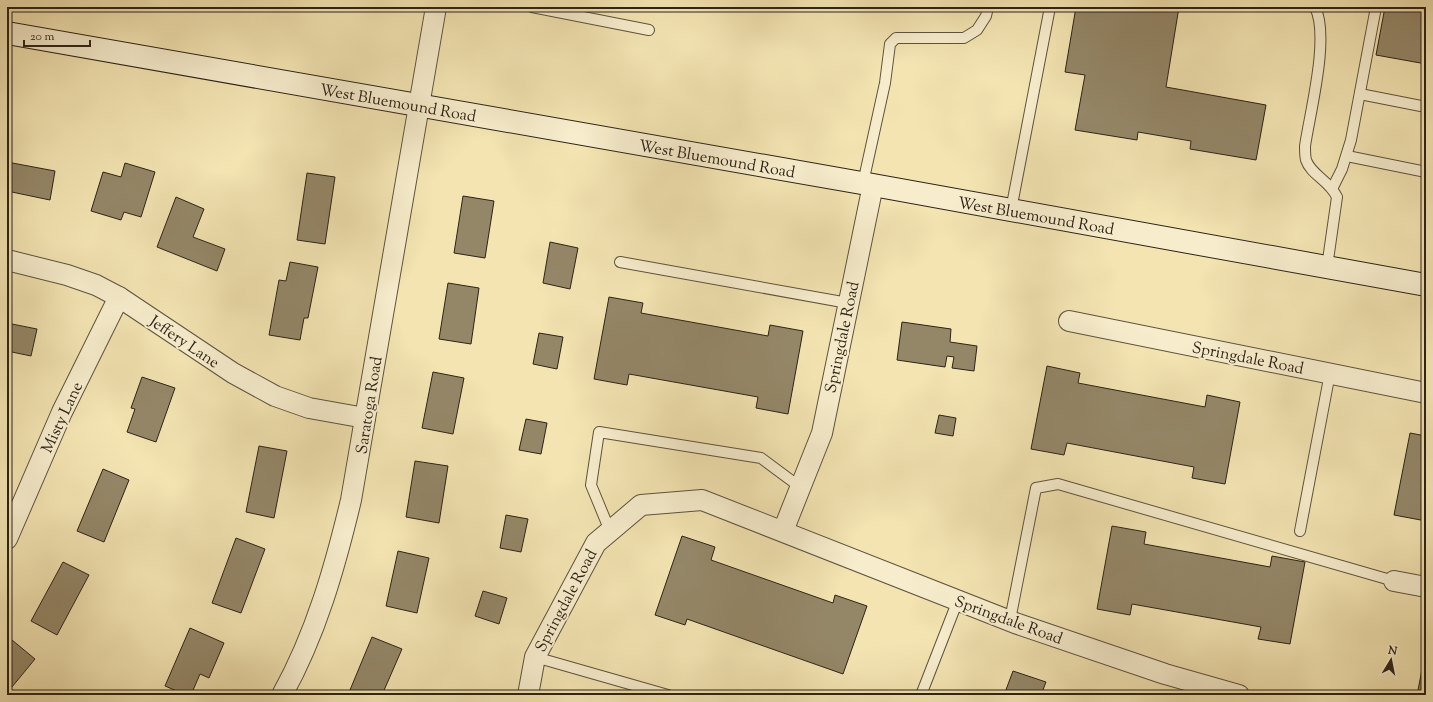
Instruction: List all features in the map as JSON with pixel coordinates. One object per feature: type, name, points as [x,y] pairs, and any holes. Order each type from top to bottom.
[{"type":"main road","name":"West Bluemound Road","points":[[7,33],[868,184],[1426,286]]},
{"type":"street","name":"Saratoga Road","points":[[282,695],[316,622],[336,563],[351,500],[436,7]]},
{"type":"street","name":"Springdale Road","points":[[783,531],[822,433],[848,304],[868,184]]},
{"type":"street","name":"Jeffery Lane","points":[[7,260],[67,274],[96,285],[119,297],[233,373],[275,396],[309,408],[365,418]]},
{"type":"street","name":"Misty Lane","points":[[7,539],[62,412],[119,297]]},
{"type":"street","name":"Springdale Road","points":[[1069,320],[1426,393]]},
{"type":"street","name":"Springdale Road","points":[[528,695],[535,657],[596,543],[641,506],[702,500],[1010,620],[1165,674],[1239,695]]},
{"type":"street","points":[[1394,581],[1426,587]]},
{"type":"lane","points":[[532,7],[649,30]]},
{"type":"lane","points":[[868,184],[890,44],[896,38],[964,38],[977,30],[986,16],[988,7]]},
{"type":"lane","points":[[1011,210],[1050,7]]},
{"type":"lane","points":[[1315,7],[1320,17],[1322,42],[1305,146],[1306,160],[1312,170],[1333,187],[1337,197],[1327,267]]},
{"type":"lane","points":[[1333,187],[1342,170],[1347,156],[1376,7]]},
{"type":"lane","points":[[1360,94],[1426,107]]},
{"type":"lane","points":[[1347,156],[1426,172]]},
{"type":"lane","points":[[620,262],[848,304]]},
{"type":"lane","points":[[1300,531],[1330,373]]},
{"type":"lane","points":[[610,531],[591,485],[599,432],[762,458],[800,487]]},
{"type":"lane","points":[[1010,620],[1036,488],[1058,484],[1394,581]]},
{"type":"lane","points":[[921,695],[958,600]]},
{"type":"lane","points":[[535,657],[668,695]]},
{"type":"building","points":[[1076,7],[1179,7],[1166,87],[1266,105],[1256,160],[1190,149],[1191,141],[1138,132],[1137,140],[1075,130],[1085,75],[1065,72]]},
{"type":"building","points":[[1385,7],[1426,7],[1426,64],[1376,55]]},
{"type":"building","points":[[7,162],[55,171],[50,200],[7,191]]},
{"type":"building","points":[[125,163],[155,172],[141,217],[124,212],[121,220],[91,211],[103,172],[121,177]]},
{"type":"building","points":[[307,173],[335,177],[325,244],[297,240]]},
{"type":"building","points":[[463,196],[494,201],[485,258],[454,253]]},
{"type":"building","points":[[176,197],[204,209],[193,237],[225,249],[217,271],[157,247]]},
{"type":"building","points":[[550,242],[578,248],[570,289],[543,283]]},
{"type":"building","points":[[290,262],[318,267],[308,318],[304,318],[300,340],[269,335],[279,280],[286,281]]},
{"type":"building","points":[[448,283],[479,288],[471,344],[439,339]]},
{"type":"building","points":[[609,297],[643,303],[641,313],[768,336],[770,325],[803,331],[788,414],[756,408],[758,397],[629,374],[627,385],[594,379]]},
{"type":"building","points":[[902,322],[951,329],[950,342],[977,346],[974,371],[952,368],[954,357],[947,356],[945,367],[897,360]]},
{"type":"building","points":[[7,323],[37,329],[31,356],[7,351]]},
{"type":"building","points":[[539,333],[563,337],[557,369],[533,364]]},
{"type":"building","points":[[1047,366],[1080,373],[1078,383],[1205,407],[1207,395],[1240,402],[1225,484],[1192,478],[1194,467],[1067,443],[1064,455],[1031,449]]},
{"type":"building","points":[[433,372],[464,378],[453,434],[422,428]]},
{"type":"building","points":[[142,377],[175,388],[156,442],[127,432],[135,409],[131,408]]},
{"type":"building","points":[[939,415],[956,418],[953,436],[935,433]]},
{"type":"building","points":[[526,419],[547,423],[541,454],[519,450]]},
{"type":"building","points":[[1410,433],[1426,436],[1426,521],[1394,515]]},
{"type":"building","points":[[259,446],[287,451],[274,518],[246,512]]},
{"type":"building","points":[[415,461],[448,466],[439,523],[406,517]]},
{"type":"building","points":[[103,469],[129,480],[104,542],[77,531]]},
{"type":"building","points":[[506,515],[528,519],[521,552],[500,548]]},
{"type":"building","points":[[1112,526],[1146,532],[1144,544],[1270,567],[1272,556],[1305,562],[1290,644],[1258,639],[1261,627],[1132,604],[1130,615],[1097,609]]},
{"type":"building","points":[[682,536],[715,547],[711,560],[833,603],[835,595],[867,606],[843,674],[687,619],[685,625],[655,615]]},
{"type":"building","points":[[236,538],[265,549],[241,613],[212,603]]},
{"type":"building","points":[[398,551],[429,558],[417,613],[386,606]]},
{"type":"building","points":[[63,562],[89,575],[57,635],[31,621]]},
{"type":"building","points":[[483,591],[507,598],[499,624],[475,616]]},
{"type":"building","points":[[190,628],[224,643],[209,678],[200,674],[191,695],[186,695],[165,686]]},
{"type":"building","points":[[372,637],[402,649],[382,695],[363,695],[350,690]]},
{"type":"building","points":[[12,640],[35,659],[7,693],[7,647]]},
{"type":"building","points":[[1426,649],[1426,695],[1417,695]]},
{"type":"building","points":[[1013,671],[1046,682],[1041,695],[1004,695]]}]
